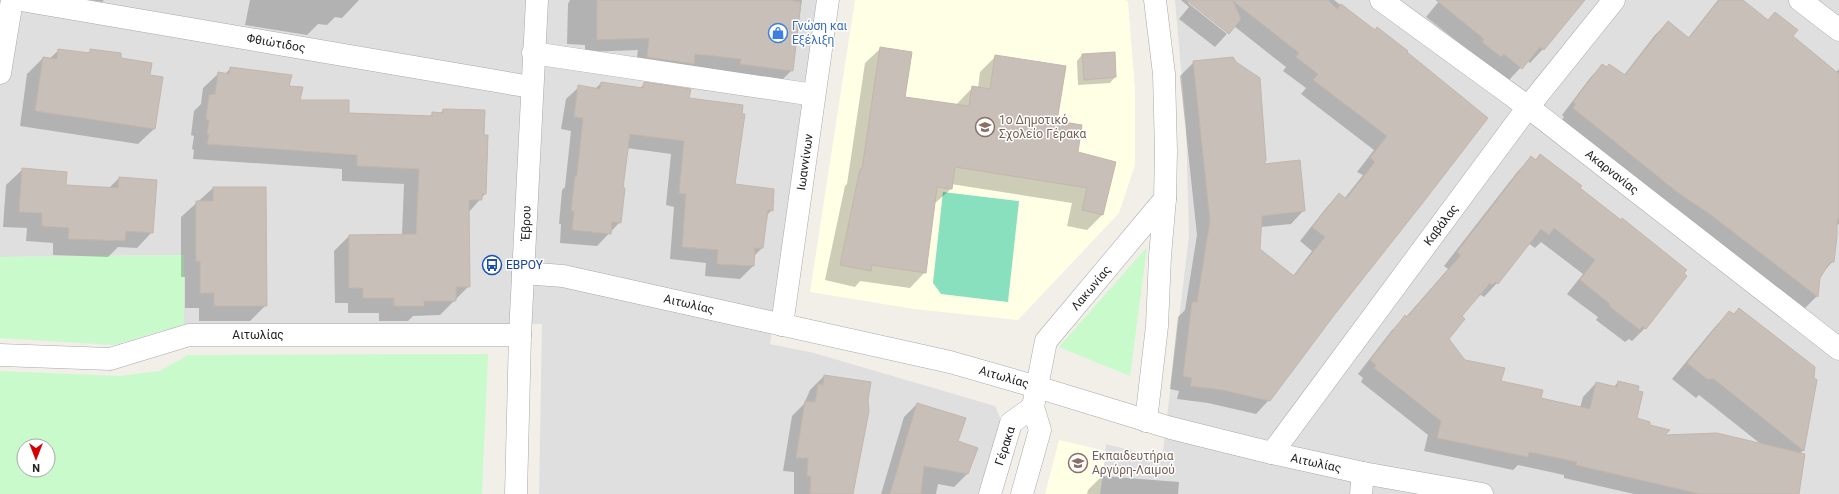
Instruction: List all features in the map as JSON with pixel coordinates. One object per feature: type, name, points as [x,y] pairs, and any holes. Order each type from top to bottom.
[{"type":"street","points":[[0,73],[12,0]]},
{"type":"street","name":"Φθιώτιδος","points":[[21,0],[531,87]]},
{"type":"street","name":"Έβρου","points":[[516,494],[520,336],[524,273],[531,87],[537,0]]},
{"type":"street","name":"Ιωαννίνων","points":[[782,325],[828,0]]},
{"type":"street","points":[[1146,421],[1157,326],[1160,256],[1165,199],[1166,151],[1164,74],[1155,0]]},
{"type":"street","name":"Ακαρνανίας","points":[[1381,0],[1528,108],[1839,349]]},
{"type":"street","name":"Καβάλας","points":[[1272,453],[1528,108],[1614,0]]},
{"type":"street","points":[[1800,0],[1839,30]]},
{"type":"street","points":[[533,53],[814,95]]},
{"type":"street","name":"Λακωνίας","points":[[1035,397],[1046,341],[1165,199]]},
{"type":"street","name":"Αιτωλίας","points":[[524,273],[563,276],[950,362],[1035,397],[1146,421],[1272,453],[1362,484],[1482,494]]},
{"type":"street","name":"Αιτωλίας","points":[[0,354],[110,359],[189,334],[520,336]]},
{"type":"street","points":[[1022,494],[1040,430],[1035,397]]},
{"type":"street","name":"Γέρακα","points":[[990,494],[1011,423],[1035,397]]},
{"type":"shaded area","points":[[0,0],[817,0],[770,344],[814,353],[995,406],[1002,422],[979,494],[539,494],[542,324],[184,327],[184,255],[0,257]]},
{"type":"shaded area","name":"1ο Δημοτικό Σχολείο Γέρακα","points":[[855,0],[1126,0],[1128,2],[1135,89],[1135,165],[1119,213],[1018,320],[914,309],[810,292]]},
{"type":"shaded area","points":[[1175,0],[1839,0],[1839,494],[1100,494],[1106,444],[1162,458],[1189,236],[1186,125]]},
{"type":"shaded area","name":"Εκπαιδευτήρια Αργύρη-Λαιμού","points":[[1059,440],[1106,451],[1100,494],[1045,494]]},
{"type":"green space","points":[[943,192],[1019,201],[1008,302],[941,294],[933,283]]},
{"type":"green space","points":[[1147,247],[1130,376],[1059,347]]},
{"type":"green space","points":[[184,255],[184,327],[164,330],[114,345],[0,338],[0,257]]},
{"type":"green space","points":[[488,354],[482,494],[0,494],[0,371],[119,376],[160,371],[188,355]]},
{"type":"building","points":[[597,0],[793,0],[801,2],[793,71],[740,64],[741,59],[695,54],[694,64],[647,57],[649,38],[597,40]]},
{"type":"building","points":[[1186,0],[1328,0],[1337,9],[1341,4],[1375,30],[1377,27],[1408,51],[1407,52],[1488,118],[1335,314],[1270,401],[1222,390],[1190,386],[1192,378],[1183,376],[1192,302],[1197,302],[1210,221],[1193,61],[1233,57],[1236,62],[1260,78],[1266,160],[1264,164],[1300,160],[1305,211],[1262,216],[1260,249],[1294,276],[1325,237],[1312,227],[1339,193],[1346,199],[1375,162],[1370,158],[1387,136],[1313,80],[1318,74],[1296,57],[1299,53],[1233,1],[1241,19],[1229,34]]},
{"type":"building","points":[[1436,0],[1585,0],[1544,50],[1540,47],[1522,69],[1504,54],[1501,57],[1482,42],[1484,39]]},
{"type":"building","points":[[1719,0],[1743,0],[1768,20],[1775,12],[1798,30],[1793,36],[1839,74],[1839,219],[1837,219],[1834,262],[1830,262],[1820,278],[1818,297],[1711,215],[1677,192],[1573,108],[1576,104],[1573,102],[1602,64],[1607,67],[1609,64],[1625,75],[1668,21],[1689,38]]},
{"type":"building","points":[[880,47],[912,52],[905,97],[969,106],[972,86],[990,89],[995,55],[1066,66],[1057,121],[1082,125],[1078,152],[1116,162],[1103,215],[1082,210],[1087,188],[955,167],[952,189],[937,187],[926,273],[872,265],[871,271],[840,265],[860,169],[862,169]]},
{"type":"building","points":[[58,49],[90,53],[90,49],[121,53],[121,58],[152,63],[150,75],[163,77],[155,129],[35,111],[43,57],[57,59]]},
{"type":"building","points":[[1115,52],[1116,77],[1084,80],[1082,54]]},
{"type":"building","points":[[230,67],[292,75],[289,86],[303,87],[300,100],[349,100],[349,113],[432,116],[432,112],[443,113],[443,109],[485,110],[484,135],[488,135],[486,194],[482,194],[482,200],[469,200],[470,287],[456,287],[456,301],[424,301],[424,306],[394,306],[394,298],[363,298],[363,288],[349,288],[349,235],[416,234],[419,169],[357,166],[357,155],[207,144],[209,135],[207,134],[209,120],[206,119],[209,95],[215,94],[218,72],[229,74]]},
{"type":"building","points":[[601,82],[643,88],[644,82],[691,89],[689,98],[743,105],[742,114],[745,114],[735,184],[774,189],[773,211],[768,210],[763,248],[755,248],[754,266],[717,264],[718,250],[682,247],[686,194],[679,193],[684,141],[630,134],[623,188],[625,188],[621,223],[612,222],[611,234],[572,230],[574,211],[571,211],[575,176],[577,176],[583,118],[574,117],[578,85],[600,89]]},
{"type":"building","points":[[1540,154],[1582,186],[1580,188],[1621,220],[1622,218],[1687,270],[1684,273],[1687,276],[1646,329],[1642,326],[1640,330],[1609,306],[1610,304],[1580,280],[1595,260],[1554,228],[1549,235],[1541,229],[1498,284],[1495,282],[1492,285],[1490,283],[1462,316],[1465,319],[1449,339],[1465,360],[1505,368],[1501,381],[1543,390],[1541,398],[1590,409],[1596,382],[1617,387],[1618,381],[1639,386],[1638,391],[1643,392],[1637,418],[1650,422],[1650,425],[1670,430],[1665,435],[1717,433],[1805,454],[1799,494],[1700,494],[1576,465],[1577,462],[1529,452],[1528,457],[1437,438],[1441,421],[1374,368],[1376,365],[1370,360],[1405,315],[1407,317],[1461,255],[1457,252],[1531,156],[1536,160]]},
{"type":"building","points":[[22,168],[67,172],[66,185],[118,188],[119,177],[157,180],[153,233],[126,231],[125,241],[68,239],[69,228],[42,226],[42,213],[19,212]]},
{"type":"building","points":[[213,187],[266,187],[267,306],[214,306],[214,293],[200,293],[200,261],[196,261],[196,201],[213,201]]},
{"type":"building","points":[[1739,308],[1815,367],[1814,378],[1817,380],[1804,451],[1714,379],[1707,379],[1687,363],[1729,311],[1734,314]]},
{"type":"building","points":[[824,375],[871,382],[868,400],[869,411],[853,494],[810,494],[811,476],[807,476],[808,458],[796,458],[805,401],[815,402],[818,384],[823,385]]},
{"type":"building","points":[[917,403],[966,418],[958,441],[978,448],[968,474],[924,466],[921,494],[890,494]]},
{"type":"place","name":"Γνώση και Εξέλιξη","points":[[778,33]]},
{"type":"place","name":"1ο Δημοτικό Σχολείο Γέρακα","points":[[985,127]]},
{"type":"place","name":"ΕΒΡΟΥ","points":[[492,265]]},
{"type":"place","name":"Εκπαιδευτήρια Αργύρη-Λαιμού","points":[[1078,463]]}]
